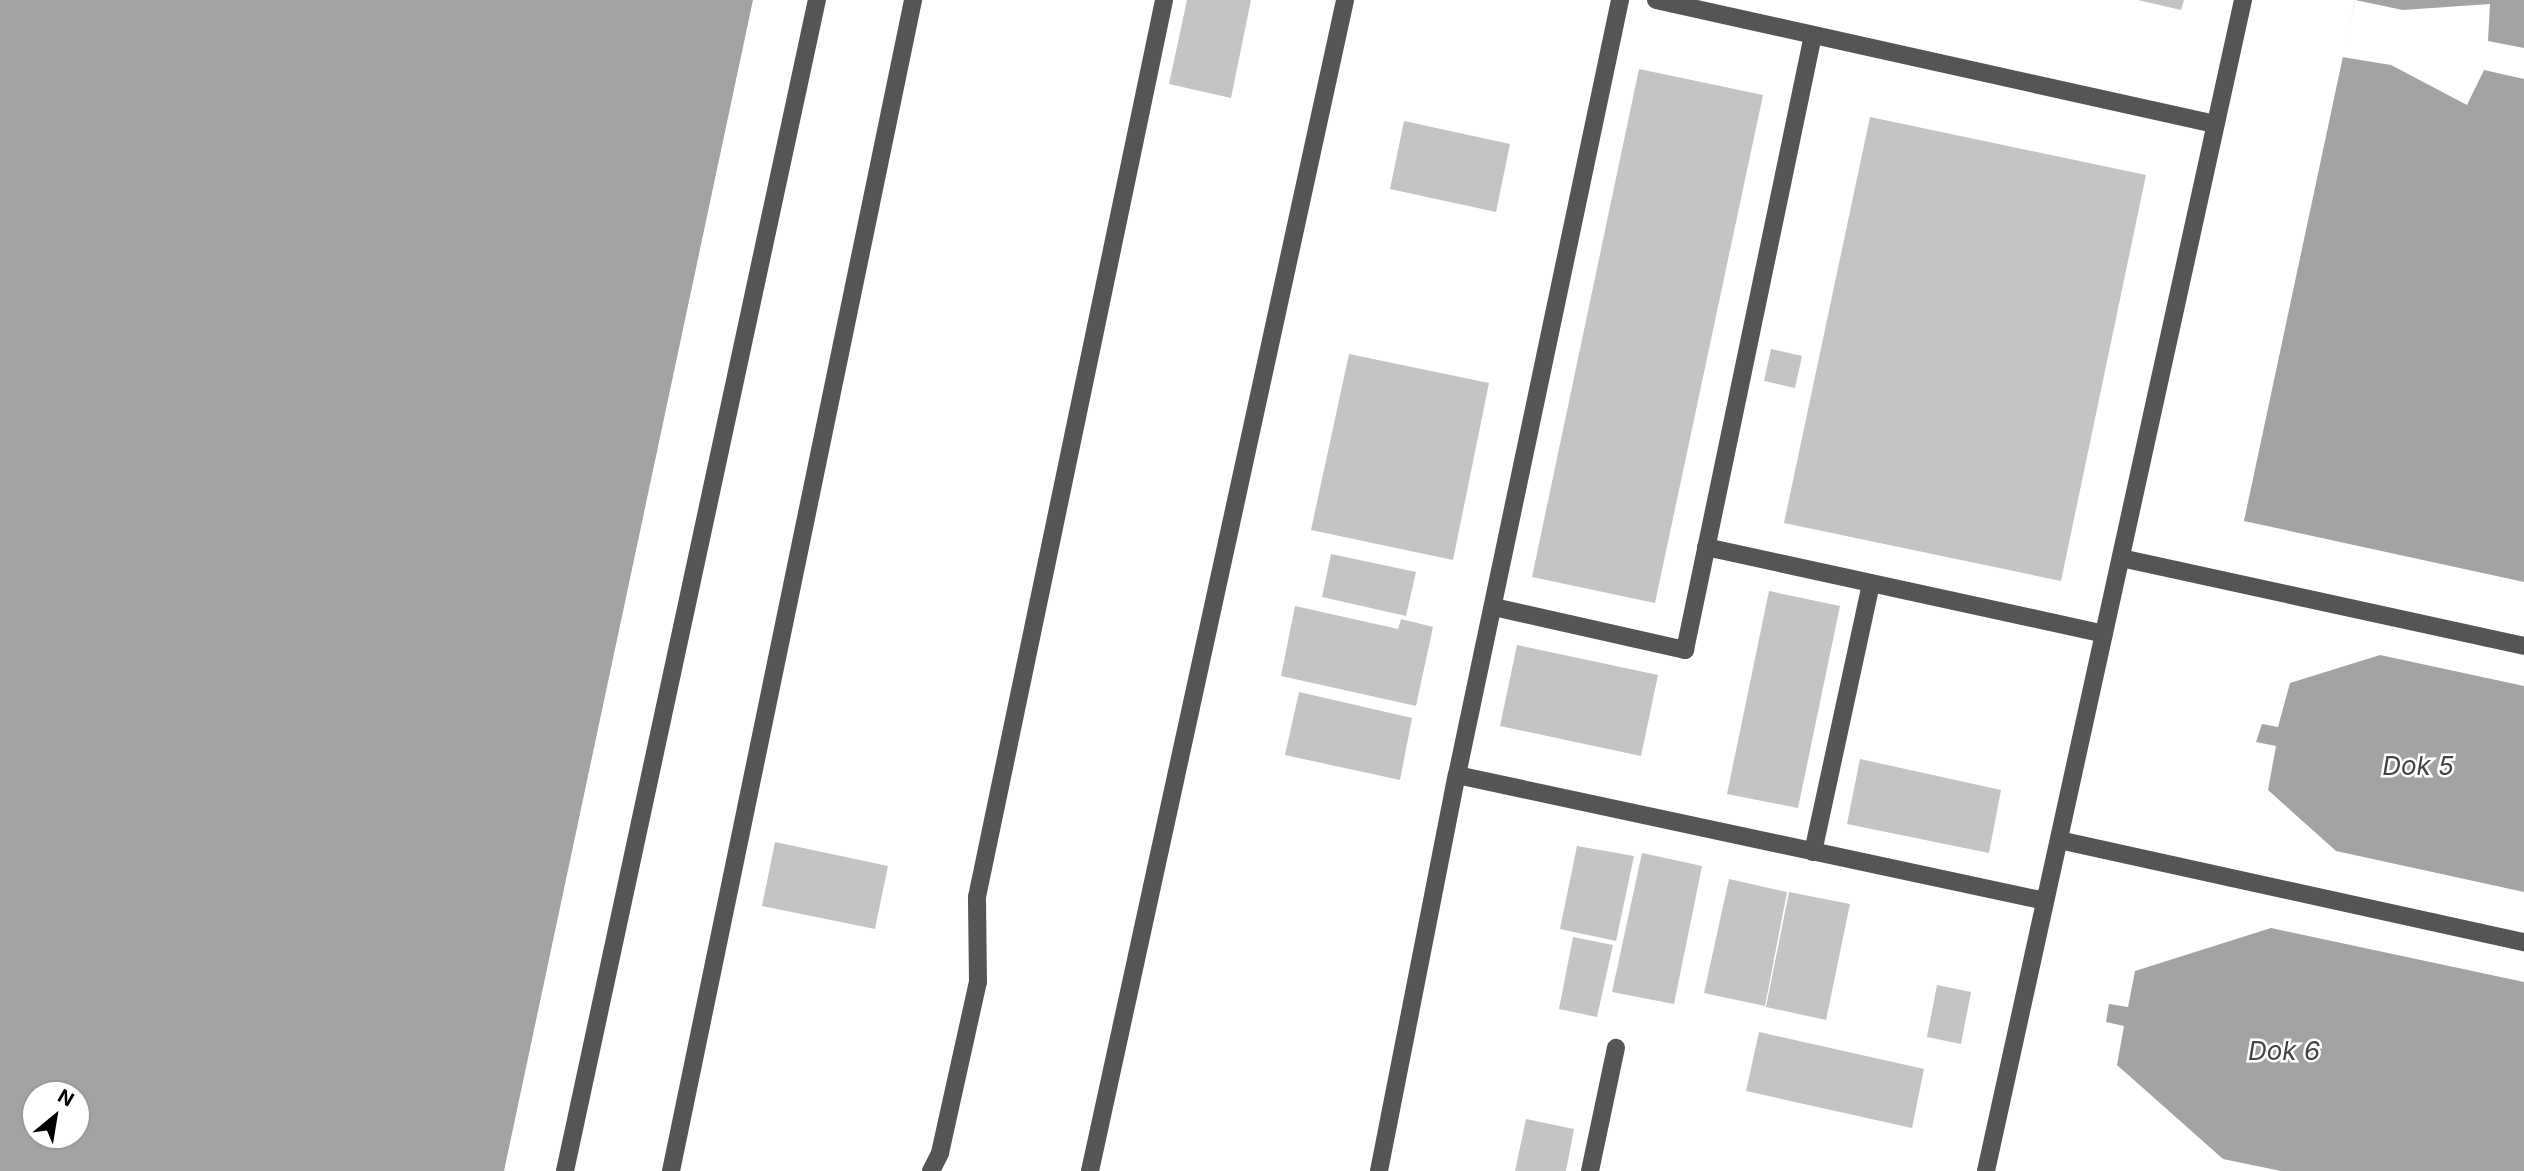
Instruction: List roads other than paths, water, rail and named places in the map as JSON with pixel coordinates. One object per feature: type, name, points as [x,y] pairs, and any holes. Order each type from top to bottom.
[{"type":"lane","points":[[565,1171],[817,0]]},
{"type":"lane","points":[[671,1171],[913,0]]},
{"type":"lane","points":[[931,1171],[940,1153],[978,982],[977,897],[1164,0]]},
{"type":"lane","points":[[1090,1171],[1345,0]]},
{"type":"lane","points":[[1379,1171],[1457,775],[1620,0]]},
{"type":"lane","points":[[1656,0],[2215,124]]},
{"type":"lane","points":[[1986,1171],[2243,0]]},
{"type":"lane","points":[[1494,607],[1685,650],[1813,35]]},
{"type":"lane","points":[[1706,547],[2104,634]]},
{"type":"lane","points":[[2120,558],[2524,646]]},
{"type":"lane","points":[[1813,852],[1871,583]]},
{"type":"lane","points":[[1457,775],[2045,901]]},
{"type":"lane","points":[[2059,840],[2524,942]]},
{"type":"lane","points":[[1590,1171],[1616,1048]]},
{"type":"water","points":[[0,0],[753,0],[504,1171],[0,1171]]},
{"type":"water","points":[[2355,0],[2524,0],[2524,582],[2244,521]]},
{"type":"water","name":"Dok 5","points":[[2380,655],[2524,686],[2524,892],[2336,851],[2268,790],[2276,746],[2256,742],[2262,724],[2278,727],[2290,683]]},
{"type":"water","name":"Dok 6","points":[[2271,928],[2524,982],[2524,1171],[2281,1171],[2223,1159],[2117,1065],[2124,1026],[2106,1022],[2109,1004],[2128,1007],[2135,971]]}]
